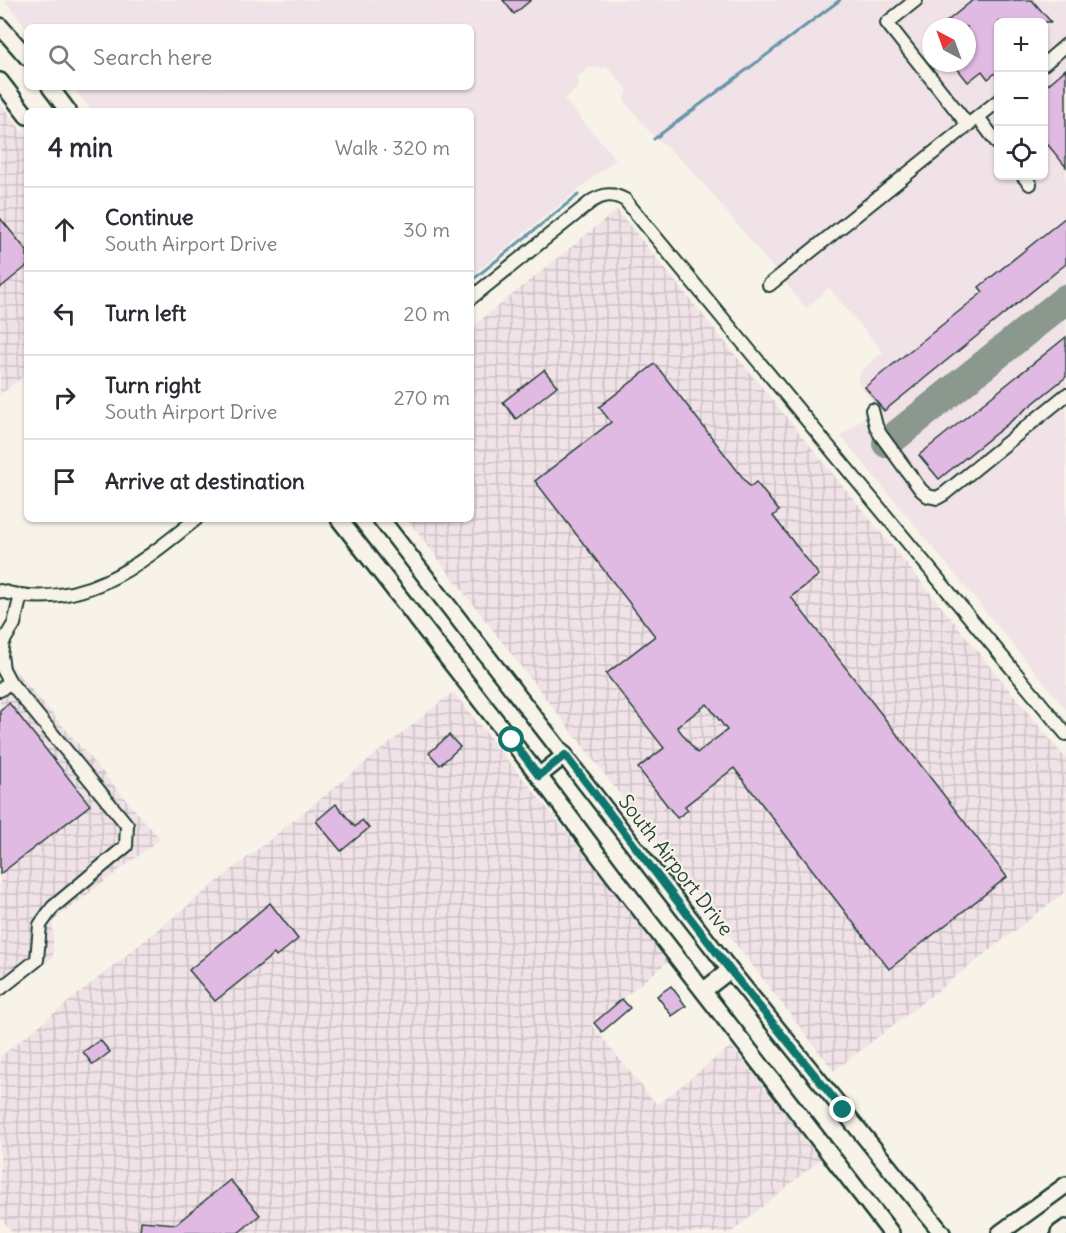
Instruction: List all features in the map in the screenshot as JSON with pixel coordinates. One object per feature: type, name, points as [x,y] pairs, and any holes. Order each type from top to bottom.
[{"type":"main road","points":[[0,26],[24,54]]},
{"type":"main road","points":[[0,81],[24,112]]},
{"type":"main road","points":[[52,90],[67,108]]},
{"type":"main road","points":[[341,522],[891,1233]]},
{"type":"main road","name":"South Airport Drive","points":[[383,522],[730,970],[942,1233]]},
{"type":"main road","points":[[539,776],[565,755]]},
{"type":"main road","points":[[703,991],[730,970]]},
{"type":"main road","points":[[1000,1233],[1066,1185]]},
{"type":"main road","points":[[1059,1233],[1066,1228]]},
{"type":"street","points":[[916,0],[887,23],[973,121],[994,140]]},
{"type":"street","points":[[1048,61],[1066,45]]},
{"type":"street","points":[[769,285],[994,105]]},
{"type":"street","points":[[474,296],[592,201],[611,195],[625,200],[1066,734]]},
{"type":"street","points":[[872,411],[880,434],[902,461],[910,475],[928,496],[937,498],[1066,395]]},
{"type":"street","points":[[0,591],[45,596],[68,594],[104,583],[138,565],[192,522]]},
{"type":"street","points":[[0,989],[37,960],[40,924],[52,907],[126,846],[127,825],[5,686],[1,655],[3,642],[14,624],[21,595]]},
{"type":"shaded area","points":[[4,0],[1066,0],[1066,709],[841,436],[877,407],[859,384],[858,378],[861,371],[883,352],[829,288],[806,308],[693,171],[648,130],[624,100],[628,91],[608,67],[588,68],[578,76],[579,87],[564,99],[616,159],[474,274],[474,108],[90,108],[75,90],[474,90],[474,24],[24,24]]},
{"type":"shaded area","points":[[0,103],[24,134],[24,375],[0,395]]},
{"type":"shaded area","points":[[617,210],[1066,759],[1066,891],[834,1071],[409,522],[474,522],[474,326]]},
{"type":"shaded area","points":[[0,653],[160,839],[53,921],[53,957],[0,1000]]},
{"type":"shaded area","points":[[453,692],[670,960],[591,1024],[657,1105],[731,1046],[821,1159],[730,1233],[13,1233],[0,1217],[0,1057]]},
{"type":"building","points":[[503,0],[531,0],[514,14]]},
{"type":"building","points":[[973,0],[1032,0],[1048,18],[994,18],[994,74],[988,79],[982,71],[968,82],[960,72],[976,72],[976,18],[951,18]]},
{"type":"building","points":[[1066,69],[1066,167],[1048,145],[1048,85]]},
{"type":"building","points":[[1066,217],[1066,264],[884,411],[865,387],[983,292],[979,287]]},
{"type":"building","points":[[0,218],[24,247],[24,268],[0,288]]},
{"type":"building","points":[[1066,337],[1066,377],[939,479],[919,455]]},
{"type":"building","points":[[655,364],[750,487],[756,482],[779,511],[773,516],[819,575],[791,597],[1007,877],[889,969],[734,768],[685,806],[688,810],[677,818],[638,768],[664,748],[606,674],[655,636],[535,481],[611,422],[599,407]],"holes":[[[707,704],[727,730],[697,753],[677,727]]]},
{"type":"building","points":[[544,370],[557,386],[516,419],[503,402]]},
{"type":"building","points":[[9,703],[90,805],[0,874],[0,710]]},
{"type":"building","points":[[449,735],[460,747],[440,765],[429,753]]},
{"type":"building","points":[[336,804],[355,827],[362,820],[369,828],[341,851],[316,821]]},
{"type":"building","points":[[270,903],[298,939],[276,957],[274,954],[215,1001],[189,970]]},
{"type":"building","points":[[671,986],[686,1006],[672,1016],[657,996]]},
{"type":"building","points":[[622,999],[630,1008],[602,1032],[594,1023]]},
{"type":"building","points":[[100,1040],[110,1052],[93,1065],[83,1052]]},
{"type":"building","points":[[230,1180],[260,1215],[238,1233],[140,1233],[141,1221],[176,1224]]},
{"type":"waterway","points":[[654,139],[840,0]]},
{"type":"waterway","points":[[474,279],[578,195]]},
{"type":"taxiway","points":[[887,443],[1066,299]]},
{"type":"route","points":[[512,740],[539,776],[565,755],[730,970],[843,1110]]}]
